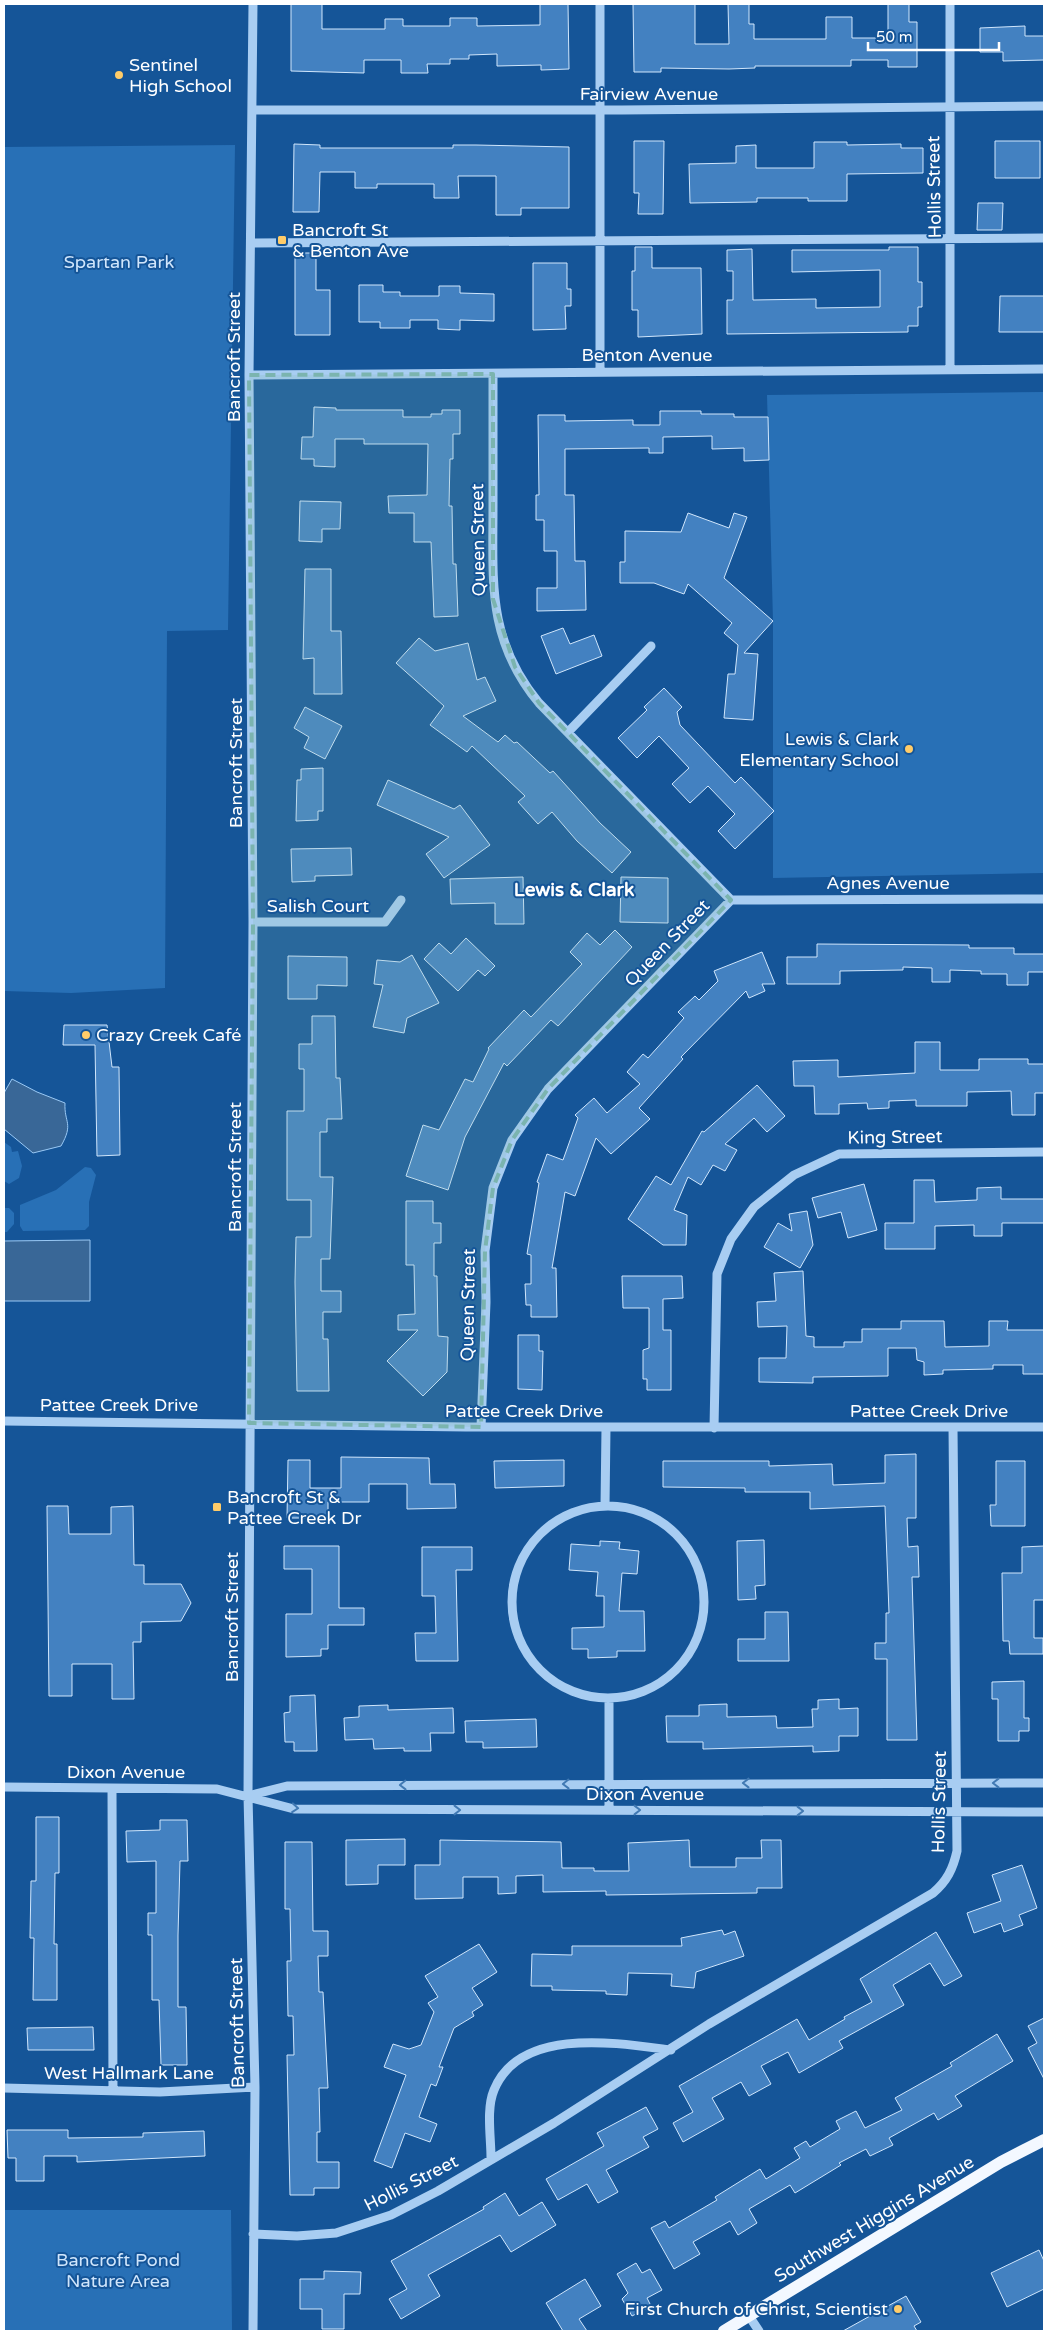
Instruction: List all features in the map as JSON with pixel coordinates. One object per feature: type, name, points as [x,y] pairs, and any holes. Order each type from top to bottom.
[{"type":"main road","name":"Southwest Higgins Avenue","points":[[724,2331],[1001,2162],[1044,2140]]},
{"type":"street","name":"Bancroft Street","points":[[253,4],[252,243],[249,375],[253,922],[248,1796],[255,2087],[253,2331]]},
{"type":"street","points":[[600,4],[600,372]]},
{"type":"street","name":"Hollis Street","points":[[950,4],[952,238],[950,369]]},
{"type":"street","name":"Fairview Avenue","points":[[253,110],[600,110],[1044,106]]},
{"type":"street","points":[[252,243],[1044,238]]},
{"type":"street","name":"Benton Avenue","points":[[249,375],[1044,369]]},
{"type":"street","name":"Queen Street","points":[[481,1427],[486,1302],[485,1251],[493,1188],[512,1140],[548,1089],[732,900],[524,685],[504,642],[493,599],[493,374]]},
{"type":"street","points":[[568,732],[651,646]]},
{"type":"street","name":"Agnes Avenue","points":[[732,900],[1044,899]]},
{"type":"street","name":"Salish Court","points":[[253,922],[385,922],[401,900]]},
{"type":"street","name":"King Street","points":[[714,1428],[717,1274],[731,1239],[754,1207],[794,1175],[839,1154],[1044,1152]]},
{"type":"street","name":"Pattee Creek Drive","points":[[4,1421],[606,1428],[1044,1427]]},
{"type":"street","name":"Hollis Street","points":[[253,2234],[316,2235],[358,2228],[391,2215],[438,2191],[491,2158],[554,2123],[710,2024],[933,1893],[950,1876],[957,1851],[952,1427]]},
{"type":"street","points":[[605,1506],[606,1428]]},
{"type":"street","points":[[605,1506],[622,1507],[646,1514],[673,1531],[686,1546],[698,1566],[704,1599],[703,1619],[697,1639],[679,1667],[650,1688],[629,1696],[609,1698],[577,1693],[541,1671],[521,1642],[512,1609],[516,1575],[523,1558],[537,1537],[552,1524],[568,1515],[605,1506]]},
{"type":"street","points":[[609,1698],[609,1810]]},
{"type":"street","name":"Dixon Avenue","points":[[248,1796],[287,1786],[609,1783],[1044,1783]]},
{"type":"street","name":"Dixon Avenue","points":[[4,1787],[217,1788],[294,1809],[1044,1812]]},
{"type":"street","points":[[112,1789],[113,2091]]},
{"type":"street","points":[[491,2158],[494,2090],[508,2070],[521,2058],[542,2048],[596,2042],[671,2050]]},
{"type":"street","name":"West Hallmark Lane","points":[[4,2088],[160,2092],[255,2087]]},
{"type":"street","points":[[750,2316],[759,2331]]},
{"type":"highlighted area","points":[[493,374],[493,599],[515,667],[539,703],[731,900],[548,1089],[512,1140],[493,1188],[485,1251],[481,1427],[249,1423],[253,922],[249,375]]},
{"type":"green space","name":"Spartan Park","points":[[235,145],[228,630],[167,631],[165,988],[71,993],[4,991],[4,147]]},
{"type":"green space","name":"Lewis & Clark Elementary School","points":[[1044,392],[1044,873],[773,878],[773,621],[767,395]]},
{"type":"green space","points":[[4,1142],[11,1147],[12,1152],[18,1151],[22,1166],[19,1178],[9,1184],[4,1181]]},
{"type":"green space","points":[[85,1167],[91,1168],[96,1175],[89,1202],[89,1226],[85,1230],[23,1231],[20,1226],[20,1205],[56,1190]]},
{"type":"green space","points":[[4,1208],[9,1208],[14,1213],[14,1224],[7,1232],[4,1232]]},
{"type":"green space","name":"Bancroft Pond Nature Area","points":[[4,2210],[231,2210],[232,2331],[4,2331]]},
{"type":"shaded area","points":[[12,1079],[37,1092],[65,1103],[68,1128],[61,1146],[33,1153],[4,1129],[4,1093]]},
{"type":"shaded area","points":[[90,1240],[90,1301],[4,1301],[4,1241]]},
{"type":"building","points":[[291,4],[322,4],[322,29],[385,29],[385,19],[403,19],[403,26],[450,26],[450,18],[477,18],[477,26],[540,25],[540,4],[568,4],[569,69],[541,70],[541,65],[497,66],[497,54],[469,55],[469,59],[450,59],[450,64],[427,64],[428,73],[401,73],[401,60],[364,60],[364,73],[291,71]]},
{"type":"building","points":[[633,4],[695,4],[695,44],[729,44],[728,4],[749,4],[749,24],[754,24],[754,39],[826,39],[826,17],[852,17],[852,38],[888,38],[888,4],[909,4],[909,22],[917,22],[917,67],[888,67],[888,60],[851,60],[851,66],[755,66],[755,68],[729,69],[661,68],[661,72],[634,72]]},
{"type":"building","points":[[1025,26],[1025,36],[1044,36],[1044,60],[1003,61],[1003,52],[980,52],[980,28]]},
{"type":"building","points":[[634,141],[664,141],[663,214],[638,214],[639,193],[634,193]]},
{"type":"building","points":[[995,141],[1040,141],[1040,178],[995,178]]},
{"type":"building","points":[[814,142],[847,142],[847,145],[901,144],[901,148],[923,148],[923,173],[847,174],[847,201],[808,201],[808,198],[757,198],[757,202],[690,203],[689,164],[736,163],[736,146],[756,145],[756,168],[814,168]]},
{"type":"building","points":[[294,144],[320,145],[320,148],[453,148],[453,145],[569,147],[569,208],[521,208],[521,215],[496,215],[496,176],[458,176],[459,198],[434,198],[434,184],[377,184],[377,188],[355,188],[355,172],[320,172],[319,212],[293,212]]},
{"type":"building","points":[[978,203],[1003,203],[1002,230],[977,230]]},
{"type":"building","points":[[635,247],[652,247],[652,268],[701,268],[702,334],[638,337],[638,310],[632,310],[632,271],[635,271]]},
{"type":"building","points":[[889,247],[918,247],[918,282],[922,282],[922,307],[918,307],[918,326],[908,326],[908,332],[727,334],[727,300],[733,300],[733,271],[727,271],[727,250],[752,249],[753,300],[816,299],[816,308],[880,307],[880,270],[792,272],[792,250],[889,250]]},
{"type":"building","points":[[295,253],[316,253],[316,290],[330,290],[330,335],[295,335]]},
{"type":"building","points":[[533,263],[567,263],[567,289],[571,289],[571,306],[565,306],[566,329],[533,330]]},
{"type":"building","points":[[359,285],[383,285],[383,292],[400,292],[400,296],[439,296],[439,286],[460,286],[460,293],[494,294],[494,321],[460,320],[460,330],[438,329],[438,320],[410,320],[410,328],[380,328],[380,322],[359,322]]},
{"type":"building","points":[[1000,296],[1044,296],[1044,332],[999,332]]},
{"type":"building","points":[[314,407],[336,408],[336,410],[403,410],[403,417],[431,417],[431,414],[442,414],[442,410],[460,410],[460,434],[453,434],[453,459],[450,459],[449,506],[452,506],[453,564],[456,564],[458,616],[434,617],[431,542],[414,542],[414,513],[389,513],[388,496],[427,495],[428,444],[364,444],[364,439],[335,439],[335,467],[314,466],[314,459],[301,459],[302,437],[313,437]]},
{"type":"building","points":[[660,411],[701,411],[701,414],[734,414],[734,417],[768,417],[769,460],[744,461],[744,448],[712,449],[712,436],[663,437],[663,453],[649,453],[649,448],[565,449],[565,495],[574,495],[575,561],[585,561],[586,610],[537,611],[537,588],[557,588],[557,551],[544,551],[544,520],[536,520],[536,495],[539,495],[538,415],[565,415],[565,421],[633,420],[633,425],[660,425]]},
{"type":"building","points":[[300,501],[341,502],[340,529],[322,529],[322,542],[299,541]]},
{"type":"building","points":[[688,513],[729,528],[734,513],[747,517],[724,578],[773,621],[744,653],[758,654],[753,720],[724,718],[728,674],[735,674],[738,645],[724,633],[732,623],[688,584],[684,594],[654,583],[620,583],[620,562],[625,562],[625,531],[681,532]]},
{"type":"building","points":[[305,569],[331,569],[331,631],[341,631],[342,694],[314,694],[314,658],[303,659]]},
{"type":"building","points":[[563,628],[570,644],[594,635],[602,656],[556,674],[541,636]]},
{"type":"building","points":[[419,638],[435,651],[468,643],[477,680],[485,677],[496,701],[463,716],[498,742],[505,735],[514,743],[517,742],[550,773],[553,771],[600,823],[631,852],[612,873],[577,841],[552,812],[538,824],[518,802],[525,796],[472,746],[467,752],[430,725],[444,706],[396,663]]},
{"type":"building","points":[[664,688],[682,707],[677,712],[680,725],[735,783],[741,777],[774,811],[735,849],[718,831],[735,814],[708,786],[690,803],[672,784],[689,768],[659,736],[637,758],[618,738],[647,710],[644,707]]},
{"type":"building","points":[[305,707],[342,726],[325,759],[304,748],[309,737],[294,728]]},
{"type":"building","points":[[323,768],[323,811],[318,811],[318,820],[296,821],[297,780],[301,780],[301,769]]},
{"type":"building","points":[[388,780],[454,809],[460,805],[490,845],[444,878],[426,854],[449,837],[377,805]]},
{"type":"building","points":[[351,848],[352,875],[315,876],[315,881],[292,882],[291,849]]},
{"type":"building","points":[[523,877],[524,924],[495,924],[495,903],[451,904],[450,879]]},
{"type":"building","points":[[621,877],[668,878],[668,923],[620,922]]},
{"type":"building","points":[[615,930],[632,947],[558,1026],[551,1020],[507,1066],[504,1063],[465,1137],[448,1190],[406,1176],[423,1125],[439,1130],[465,1079],[473,1082],[488,1048],[524,1010],[531,1017],[582,964],[570,952],[587,933],[600,945]]},
{"type":"building","points":[[466,938],[495,966],[485,976],[478,970],[458,991],[424,959],[439,943],[451,954]]},
{"type":"building","points":[[817,944],[969,945],[969,948],[1014,948],[1014,954],[1044,954],[1044,972],[1028,972],[1028,985],[1007,985],[1007,974],[981,974],[981,971],[950,970],[950,982],[932,982],[932,968],[903,967],[903,970],[840,971],[840,984],[787,984],[787,957],[817,957]]},
{"type":"building","points":[[762,952],[775,984],[762,984],[765,991],[749,998],[746,991],[681,1057],[683,1059],[639,1108],[650,1119],[611,1154],[596,1138],[575,1196],[565,1192],[552,1268],[556,1268],[557,1317],[531,1317],[531,1305],[526,1305],[525,1284],[531,1284],[531,1255],[527,1254],[539,1183],[537,1182],[547,1154],[563,1160],[578,1118],[575,1115],[594,1098],[607,1113],[640,1084],[627,1072],[643,1054],[648,1058],[684,1018],[678,1012],[695,996],[699,1000],[718,981],[714,971]]},
{"type":"building","points":[[412,955],[439,1003],[407,1018],[404,1033],[373,1027],[383,985],[374,984],[377,960],[400,962]]},
{"type":"building","points":[[288,956],[347,957],[347,986],[317,985],[317,999],[288,999]]},
{"type":"building","points":[[312,1016],[335,1016],[336,1078],[340,1078],[342,1119],[327,1119],[327,1132],[320,1132],[320,1177],[333,1177],[330,1259],[321,1259],[321,1291],[341,1291],[341,1312],[323,1312],[323,1339],[328,1339],[329,1391],[297,1391],[296,1237],[311,1237],[311,1200],[287,1200],[287,1111],[304,1111],[304,1069],[299,1069],[299,1044],[312,1044]]},
{"type":"building","points":[[64,1025],[107,1025],[112,1067],[119,1067],[120,1155],[97,1156],[95,1045],[63,1045]]},
{"type":"building","points":[[915,1042],[940,1042],[940,1070],[979,1070],[979,1059],[1028,1059],[1028,1064],[1044,1064],[1044,1093],[1035,1093],[1035,1115],[1012,1115],[1011,1091],[967,1092],[967,1106],[916,1106],[916,1100],[889,1101],[889,1108],[868,1109],[867,1103],[839,1104],[839,1114],[815,1114],[814,1086],[794,1086],[793,1061],[838,1060],[838,1077],[915,1073]]},
{"type":"building","points":[[757,1085],[785,1116],[767,1132],[754,1118],[725,1144],[737,1150],[725,1171],[713,1165],[701,1185],[688,1177],[674,1210],[687,1215],[686,1245],[663,1245],[628,1219],[656,1176],[671,1185],[702,1131],[704,1132]]},
{"type":"building","points":[[914,1180],[934,1180],[935,1202],[977,1200],[977,1188],[1001,1187],[1001,1199],[1044,1199],[1044,1223],[1002,1223],[1002,1236],[974,1236],[974,1225],[935,1226],[935,1249],[885,1249],[885,1223],[914,1223]]},
{"type":"building","points":[[864,1184],[877,1230],[848,1238],[841,1212],[818,1218],[812,1198]]},
{"type":"building","points":[[406,1201],[433,1201],[433,1223],[441,1223],[441,1243],[434,1243],[434,1276],[437,1276],[438,1336],[448,1337],[447,1372],[423,1396],[387,1361],[418,1330],[398,1330],[398,1315],[415,1314],[414,1265],[406,1265]]},
{"type":"building","points":[[807,1211],[813,1245],[800,1268],[764,1247],[778,1223],[792,1231],[789,1214]]},
{"type":"building","points":[[803,1271],[806,1336],[814,1337],[814,1347],[844,1347],[844,1342],[862,1342],[862,1329],[901,1329],[901,1321],[944,1321],[945,1347],[989,1346],[989,1321],[1008,1321],[1007,1330],[1044,1330],[1044,1374],[1023,1374],[1023,1365],[993,1365],[993,1369],[943,1370],[943,1374],[924,1375],[924,1362],[917,1360],[916,1348],[888,1348],[888,1376],[813,1377],[813,1383],[759,1382],[759,1358],[786,1358],[787,1326],[758,1327],[757,1302],[776,1301],[774,1273]]},
{"type":"building","points":[[622,1276],[682,1276],[683,1298],[663,1299],[663,1330],[671,1330],[671,1390],[647,1390],[647,1379],[643,1379],[643,1350],[649,1348],[649,1308],[623,1308]]},
{"type":"building","points":[[518,1335],[539,1335],[539,1351],[543,1351],[542,1390],[518,1389]]},
{"type":"building","points":[[916,1454],[916,1518],[907,1518],[908,1547],[918,1546],[919,1577],[912,1577],[917,1740],[887,1740],[887,1659],[875,1659],[875,1643],[886,1643],[886,1613],[889,1613],[885,1506],[810,1509],[810,1492],[745,1492],[745,1488],[663,1487],[663,1461],[769,1461],[769,1466],[832,1464],[833,1485],[885,1483],[885,1455]]},
{"type":"building","points":[[341,1457],[429,1458],[430,1484],[455,1484],[456,1508],[407,1509],[407,1484],[369,1484],[369,1502],[328,1502],[328,1518],[287,1518],[288,1460],[310,1460],[310,1488],[341,1488]]},
{"type":"building","points":[[564,1460],[564,1486],[495,1488],[494,1461]]},
{"type":"building","points":[[996,1461],[1025,1461],[1025,1526],[991,1526],[990,1505],[996,1505]]},
{"type":"building","points":[[47,1506],[68,1506],[69,1534],[111,1534],[111,1507],[133,1506],[134,1565],[144,1565],[144,1584],[181,1584],[191,1603],[181,1621],[141,1622],[141,1642],[133,1642],[134,1699],[112,1699],[112,1664],[72,1664],[72,1696],[49,1696]]},
{"type":"building","points":[[764,1540],[765,1585],[755,1586],[756,1599],[738,1600],[737,1541]]},
{"type":"building","points":[[600,1541],[620,1542],[619,1549],[639,1551],[637,1574],[622,1573],[619,1611],[644,1611],[645,1651],[617,1651],[617,1657],[588,1658],[588,1649],[572,1649],[572,1628],[604,1627],[604,1596],[596,1596],[598,1572],[569,1570],[571,1544],[600,1546]]},
{"type":"building","points":[[284,1546],[339,1546],[339,1608],[364,1608],[364,1625],[328,1625],[328,1649],[321,1649],[321,1656],[286,1657],[286,1614],[312,1614],[312,1569],[284,1569]]},
{"type":"building","points":[[1044,1546],[1044,1600],[1034,1600],[1034,1638],[1043,1638],[1043,1654],[1010,1654],[1009,1641],[1003,1641],[1002,1573],[1022,1573],[1022,1547]]},
{"type":"building","points":[[422,1547],[472,1547],[472,1570],[456,1570],[458,1661],[416,1661],[415,1633],[436,1633],[435,1596],[422,1596]]},
{"type":"building","points":[[765,1612],[788,1612],[789,1661],[738,1661],[738,1639],[765,1639]]},
{"type":"building","points":[[1024,1681],[1024,1718],[1029,1718],[1029,1731],[1019,1731],[1019,1741],[998,1741],[998,1699],[992,1699],[992,1682]]},
{"type":"building","points":[[315,1695],[317,1751],[294,1751],[294,1742],[285,1742],[284,1713],[290,1712],[290,1696]]},
{"type":"building","points":[[839,1699],[839,1709],[858,1708],[858,1736],[839,1736],[839,1751],[813,1752],[813,1746],[703,1749],[703,1742],[667,1742],[666,1716],[699,1716],[699,1705],[727,1704],[727,1717],[776,1716],[777,1728],[813,1727],[812,1709],[818,1709],[818,1700]]},
{"type":"building","points":[[388,1705],[388,1710],[453,1708],[454,1733],[430,1733],[431,1751],[404,1751],[404,1748],[374,1749],[373,1739],[345,1740],[344,1718],[359,1717],[359,1706]]},
{"type":"building","points":[[536,1719],[537,1747],[483,1748],[483,1742],[466,1742],[465,1721]]},
{"type":"building","points":[[36,1817],[59,1817],[59,1873],[55,1873],[54,1944],[57,1944],[57,2000],[33,2000],[34,1938],[30,1938],[31,1881],[36,1881]]},
{"type":"building","points":[[160,1820],[187,1820],[188,1861],[180,1861],[178,2007],[186,2007],[187,2065],[161,2065],[159,2000],[152,2000],[152,1935],[148,1935],[148,1913],[156,1913],[156,1861],[127,1862],[126,1831],[160,1830]]},
{"type":"building","points":[[405,1839],[405,1865],[378,1865],[378,1884],[346,1885],[346,1840]]},
{"type":"building","points":[[440,1840],[561,1842],[562,1868],[594,1868],[594,1871],[629,1871],[628,1843],[689,1840],[690,1867],[736,1867],[736,1858],[762,1858],[761,1840],[781,1840],[782,1888],[757,1888],[757,1893],[606,1895],[606,1891],[543,1892],[543,1875],[516,1876],[516,1893],[498,1894],[498,1877],[463,1877],[463,1898],[415,1899],[415,1865],[440,1865]]},
{"type":"building","points":[[285,1842],[312,1842],[313,1931],[328,1931],[328,1956],[318,1956],[319,1992],[323,1992],[328,2088],[319,2088],[320,2132],[317,2132],[317,2162],[339,2162],[339,2188],[314,2188],[314,2195],[290,2195],[287,2055],[294,2055],[293,2016],[288,2016],[287,1961],[291,1961],[290,1909],[285,1909]]},
{"type":"building","points":[[1022,1865],[1037,1908],[1019,1915],[1023,1925],[1004,1932],[1001,1923],[974,1933],[967,1913],[1001,1901],[992,1875]]},
{"type":"building","points":[[722,1930],[724,1935],[735,1931],[744,1956],[696,1972],[694,1988],[671,1986],[672,1974],[628,1973],[627,1995],[606,1994],[606,1991],[552,1990],[552,1986],[531,1986],[532,1954],[572,1955],[572,1946],[682,1946],[681,1938]]},
{"type":"building","points":[[936,1932],[962,1976],[944,1986],[930,1963],[893,1985],[904,2005],[839,2041],[843,2048],[799,2073],[788,2052],[761,2066],[771,2084],[749,2096],[741,2082],[712,2098],[724,2119],[683,2142],[673,2123],[693,2112],[679,2086],[797,2019],[809,2040],[845,2019],[844,2017],[872,2002],[860,1979]]},
{"type":"building","points":[[479,1944],[497,1972],[472,1988],[483,2005],[472,2012],[474,2016],[454,2028],[439,2067],[443,2067],[436,2086],[431,2084],[419,2117],[437,2124],[430,2142],[405,2133],[392,2168],[374,2161],[406,2075],[384,2067],[393,2044],[409,2049],[421,2045],[434,2012],[428,2003],[438,1997],[425,1976]]},
{"type":"building","points":[[1044,2018],[1044,2079],[1028,2048],[1037,2043],[1028,2026]]},
{"type":"building","points":[[93,2027],[94,2050],[28,2050],[27,2028]]},
{"type":"building","points":[[997,2034],[1013,2061],[955,2096],[962,2106],[938,2120],[934,2113],[889,2138],[893,2145],[870,2156],[866,2149],[839,2163],[841,2165],[795,2193],[790,2185],[749,2209],[757,2223],[738,2235],[730,2221],[693,2242],[700,2254],[674,2269],[651,2228],[665,2221],[669,2228],[717,2200],[715,2197],[760,2169],[766,2179],[800,2158],[794,2148],[806,2141],[810,2147],[840,2129],[836,2121],[856,2111],[865,2128],[902,2110],[895,2098],[952,2066],[950,2063]]},
{"type":"building","points":[[646,2107],[658,2129],[643,2137],[649,2147],[606,2170],[618,2192],[598,2203],[587,2184],[558,2200],[546,2179],[604,2146],[597,2133]]},
{"type":"building","points":[[7,2130],[68,2130],[68,2138],[143,2137],[143,2133],[204,2131],[205,2156],[77,2162],[77,2156],[44,2156],[44,2181],[16,2181],[16,2158],[8,2158]]},
{"type":"building","points":[[505,2193],[519,2216],[542,2202],[556,2225],[511,2252],[500,2235],[428,2275],[440,2296],[401,2319],[389,2299],[407,2289],[391,2261],[484,2209],[483,2207]]},
{"type":"building","points":[[1039,2250],[1044,2261],[1044,2289],[1007,2307],[991,2273]]},
{"type":"building","points":[[636,2263],[642,2273],[650,2269],[662,2290],[647,2298],[651,2306],[632,2316],[622,2299],[628,2293],[617,2274]]},
{"type":"building","points":[[324,2271],[361,2272],[360,2294],[344,2294],[344,2329],[322,2329],[322,2309],[300,2309],[300,2279],[324,2279]]},
{"type":"building","points":[[585,2279],[601,2306],[579,2319],[587,2331],[563,2331],[546,2303]]},
{"type":"building","name":"First Church of Christ, Scientist","points":[[906,2296],[921,2322],[914,2326],[917,2331],[843,2331]]},
{"type":"place","name":"Sentinel High School","points":[[119,75]]},
{"type":"place","name":"Bancroft St & Benton Ave","points":[[282,240]]},
{"type":"place","name":"Lewis & Clark Elementary School","points":[[909,749]]},
{"type":"place","name":"Crazy Creek Café","points":[[86,1035]]},
{"type":"place","name":"Bancroft St & Pattee Creek Dr","points":[[217,1507]]},
{"type":"place","name":"First Church of Christ, Scientist","points":[[898,2309]]},
{"type":"district","name":"Lewis & Clark","points":[[574,890]]}]
